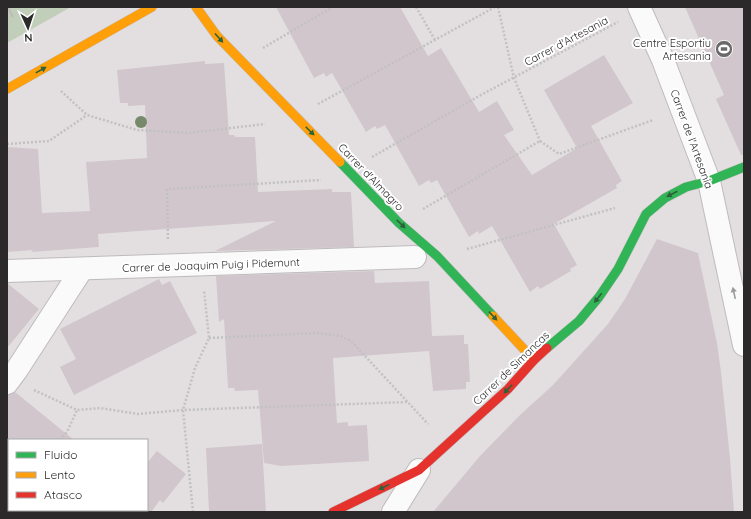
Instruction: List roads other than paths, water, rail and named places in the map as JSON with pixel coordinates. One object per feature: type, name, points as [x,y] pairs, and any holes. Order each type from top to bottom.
[{"type":"street","points":[[7,89],[152,7]]},
{"type":"street","name":"Carrer d'Almagro","points":[[196,7],[221,40],[399,222],[437,256],[534,360]]},
{"type":"street","name":"Carrer de l'Artesania","points":[[639,7],[662,60],[709,181],[744,345]]},
{"type":"street","name":"Carrer de Simancas","points":[[333,512],[419,470],[508,389],[534,360],[579,321],[599,297],[618,269],[646,214],[665,198],[686,187],[709,181],[744,167]]},
{"type":"street","name":"Carrer de Joaquim Puig i Pidemunt","points":[[7,271],[201,266],[415,257]]},
{"type":"street","points":[[12,377],[82,269]]},
{"type":"street","points":[[393,512],[419,470]]},
{"type":"place","name":"Centre Esportiu Artesania","points":[[724,49]]}]
